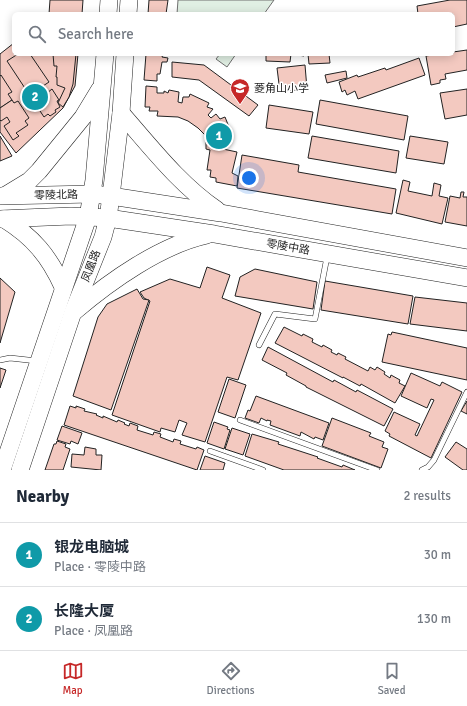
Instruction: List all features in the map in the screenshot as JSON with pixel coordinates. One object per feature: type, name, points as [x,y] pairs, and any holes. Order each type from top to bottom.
[{"type":"main road","points":[[108,12],[109,0]]},
{"type":"main road","points":[[128,12],[130,0]]},
{"type":"main road","name":"凤凰路","points":[[2,470],[88,217],[92,194],[105,56]]},
{"type":"main road","name":"凤凰路","points":[[20,470],[73,312],[103,237],[108,218],[112,196],[121,113],[125,56]]},
{"type":"main road","points":[[2,196],[29,180],[39,171],[75,128],[102,85]]},
{"type":"main road","points":[[121,113],[183,183],[221,213]]},
{"type":"main road","name":"零陵北路","points":[[2,196],[92,194],[112,196]]},
{"type":"main road","name":"零陵中路","points":[[112,196],[221,213],[467,258]]},
{"type":"main road","name":"零陵北路","points":[[2,219],[71,216],[108,218]]},
{"type":"main road","name":"零陵中路","points":[[108,218],[214,234],[467,278]]},
{"type":"main road","points":[[2,219],[18,228],[40,249],[57,274],[63,287]]},
{"type":"main road","points":[[73,312],[103,288],[153,257],[183,242],[214,234]]},
{"type":"lane","points":[[259,345],[275,314],[315,319],[328,254]]},
{"type":"lane","points":[[0,360],[10,358],[38,361]]},
{"type":"lane","points":[[422,470],[428,467],[434,460],[467,392]]},
{"type":"lane","points":[[240,420],[377,470]]},
{"type":"lane","points":[[210,451],[264,470]]},
{"type":"green space","points":[[178,0],[274,0],[265,12],[177,12]]},
{"type":"green space","points":[[218,56],[235,56],[227,67],[216,59]]},
{"type":"building","points":[[50,0],[83,0],[82,12],[49,12]]},
{"type":"building","points":[[149,0],[168,0],[166,12],[148,12]]},
{"type":"building","points":[[450,0],[467,0],[467,24],[455,27],[455,12],[418,12],[417,6]]},
{"type":"building","points":[[12,45],[12,56],[78,56],[75,86],[63,108],[16,153],[0,132],[0,54]]},
{"type":"building","points":[[467,50],[467,70],[445,74],[446,79],[440,80],[440,83],[431,85],[426,56],[455,56],[455,52]]},
{"type":"building","points":[[15,56],[31,56],[49,82],[43,86],[47,93],[52,89],[59,100],[57,101],[60,107],[55,110],[56,112],[50,116],[48,114],[44,117],[7,61]]},
{"type":"building","points":[[53,56],[76,56],[73,84],[69,97],[63,107],[58,103],[65,88],[57,85],[57,66],[54,66]]},
{"type":"building","points":[[146,56],[162,56],[168,58],[167,62],[162,62],[160,74],[157,74],[157,81],[144,80]]},
{"type":"building","points":[[266,56],[291,56],[290,62],[266,61]]},
{"type":"building","points":[[308,56],[329,56],[330,63],[309,64]]},
{"type":"building","points":[[419,58],[425,75],[358,99],[355,91],[347,95],[345,90],[342,92],[339,82],[357,75],[358,77],[385,68],[386,70]]},
{"type":"building","points":[[172,62],[204,65],[258,105],[249,116],[199,80],[172,77]]},
{"type":"building","points":[[305,65],[307,89],[280,92],[277,68]]},
{"type":"building","points":[[346,71],[347,78],[327,83],[325,75]]},
{"type":"building","points":[[1,75],[12,92],[8,94],[12,100],[0,108],[0,76]]},
{"type":"building","points":[[146,86],[157,87],[157,93],[164,93],[164,91],[168,93],[169,90],[179,92],[178,102],[182,103],[183,97],[189,97],[190,94],[209,103],[207,107],[213,109],[208,115],[211,118],[216,114],[220,119],[225,117],[233,137],[228,137],[229,144],[224,146],[223,149],[237,152],[232,173],[238,176],[237,186],[216,182],[216,178],[210,177],[211,170],[207,170],[210,150],[206,149],[205,135],[198,128],[188,121],[178,117],[157,116],[158,111],[149,111],[150,107],[145,107]]},
{"type":"building","points":[[467,89],[467,115],[445,119],[440,93]]},
{"type":"building","points":[[12,100],[14,103],[18,101],[29,118],[25,121],[28,125],[16,133],[19,136],[13,140],[4,126],[10,122],[7,117],[1,121],[0,120],[0,108]]},
{"type":"building","points":[[320,100],[408,116],[404,140],[316,124]]},
{"type":"building","points":[[269,105],[313,112],[309,134],[266,128]]},
{"type":"building","points":[[0,136],[12,156],[0,161]]},
{"type":"building","points":[[312,136],[399,151],[396,173],[308,158]]},
{"type":"building","points":[[410,136],[448,142],[444,164],[406,158]]},
{"type":"building","points":[[242,155],[299,165],[298,172],[396,189],[392,214],[237,188]]},
{"type":"building","points":[[403,180],[410,182],[408,191],[432,196],[434,183],[441,185],[439,196],[448,198],[442,224],[396,213]]},
{"type":"building","points":[[461,192],[464,192],[463,197],[467,197],[467,226],[445,222],[450,196],[460,198]]},
{"type":"building","points":[[207,267],[230,275],[222,298],[261,313],[238,380],[227,377],[205,442],[182,435],[187,423],[179,420],[175,432],[161,428],[160,432],[112,415],[150,301],[144,298],[140,292],[170,279],[200,288]]},
{"type":"building","points":[[255,269],[317,282],[313,309],[235,296],[240,277]]},
{"type":"building","points":[[0,278],[15,292],[0,343]]},
{"type":"building","points":[[325,281],[413,296],[408,324],[321,310]]},
{"type":"building","points":[[137,289],[143,299],[149,300],[111,410],[73,396],[98,317],[107,304]]},
{"type":"building","points":[[415,297],[467,303],[467,331],[410,324]]},
{"type":"building","points":[[284,327],[302,336],[303,334],[313,339],[312,342],[322,347],[323,345],[332,350],[331,352],[337,355],[338,353],[346,357],[345,359],[368,371],[370,367],[375,370],[377,367],[385,372],[384,374],[390,378],[391,375],[400,380],[399,383],[405,386],[395,403],[361,384],[360,386],[343,378],[275,343]]},
{"type":"building","points":[[392,332],[467,348],[467,380],[382,362],[388,334],[391,335]]},
{"type":"building","points":[[268,347],[333,382],[334,380],[356,392],[357,390],[393,409],[384,426],[306,387],[286,375],[287,373],[262,360]]},
{"type":"building","points":[[0,368],[6,370],[0,388]]},
{"type":"building","points":[[411,373],[440,386],[442,382],[462,392],[431,458],[389,436],[390,434],[385,431],[394,412],[420,424],[415,435],[417,436],[434,400],[431,399],[427,408],[401,396]]},
{"type":"building","points":[[229,379],[246,385],[235,418],[218,412]]},
{"type":"building","points":[[256,396],[329,423],[323,440],[315,437],[314,439],[301,432],[300,436],[270,425],[271,421],[261,418],[259,423],[245,418],[248,410],[250,411]]},
{"type":"building","points":[[467,401],[467,414],[461,411]]},
{"type":"building","points":[[70,406],[85,409],[84,411],[97,414],[96,415],[103,418],[103,416],[117,422],[118,420],[129,426],[130,423],[138,426],[137,430],[153,435],[154,432],[161,434],[160,437],[173,442],[174,439],[181,441],[180,444],[196,449],[197,447],[204,450],[197,470],[64,425]]},
{"type":"building","points":[[332,418],[371,433],[369,436],[384,442],[382,447],[388,449],[381,468],[322,446]]},
{"type":"building","points":[[214,422],[228,427],[227,429],[230,430],[224,449],[207,443]]},
{"type":"building","points":[[62,426],[82,433],[78,444],[71,441],[70,444],[57,440]]},
{"type":"building","points":[[232,428],[250,434],[243,455],[225,449]]},
{"type":"building","points":[[252,434],[279,442],[278,444],[318,457],[317,458],[342,467],[343,465],[355,470],[284,470],[245,456]]},
{"type":"building","points":[[57,441],[66,444],[65,447],[70,449],[63,470],[45,470],[54,444],[56,444]]},
{"type":"building","points":[[456,442],[467,449],[467,470],[463,470],[445,457]]},
{"type":"building","points":[[85,447],[96,449],[96,455],[102,455],[101,470],[71,467],[72,454],[84,455]]},
{"type":"building","points":[[205,456],[225,463],[223,470],[200,470]]},
{"type":"place","name":"长隆大厦","points":[[35,97]]},
{"type":"place","name":"菱角山小学","points":[[240,105]]},
{"type":"place","name":"银龙电脑城","points":[[219,136]]}]
